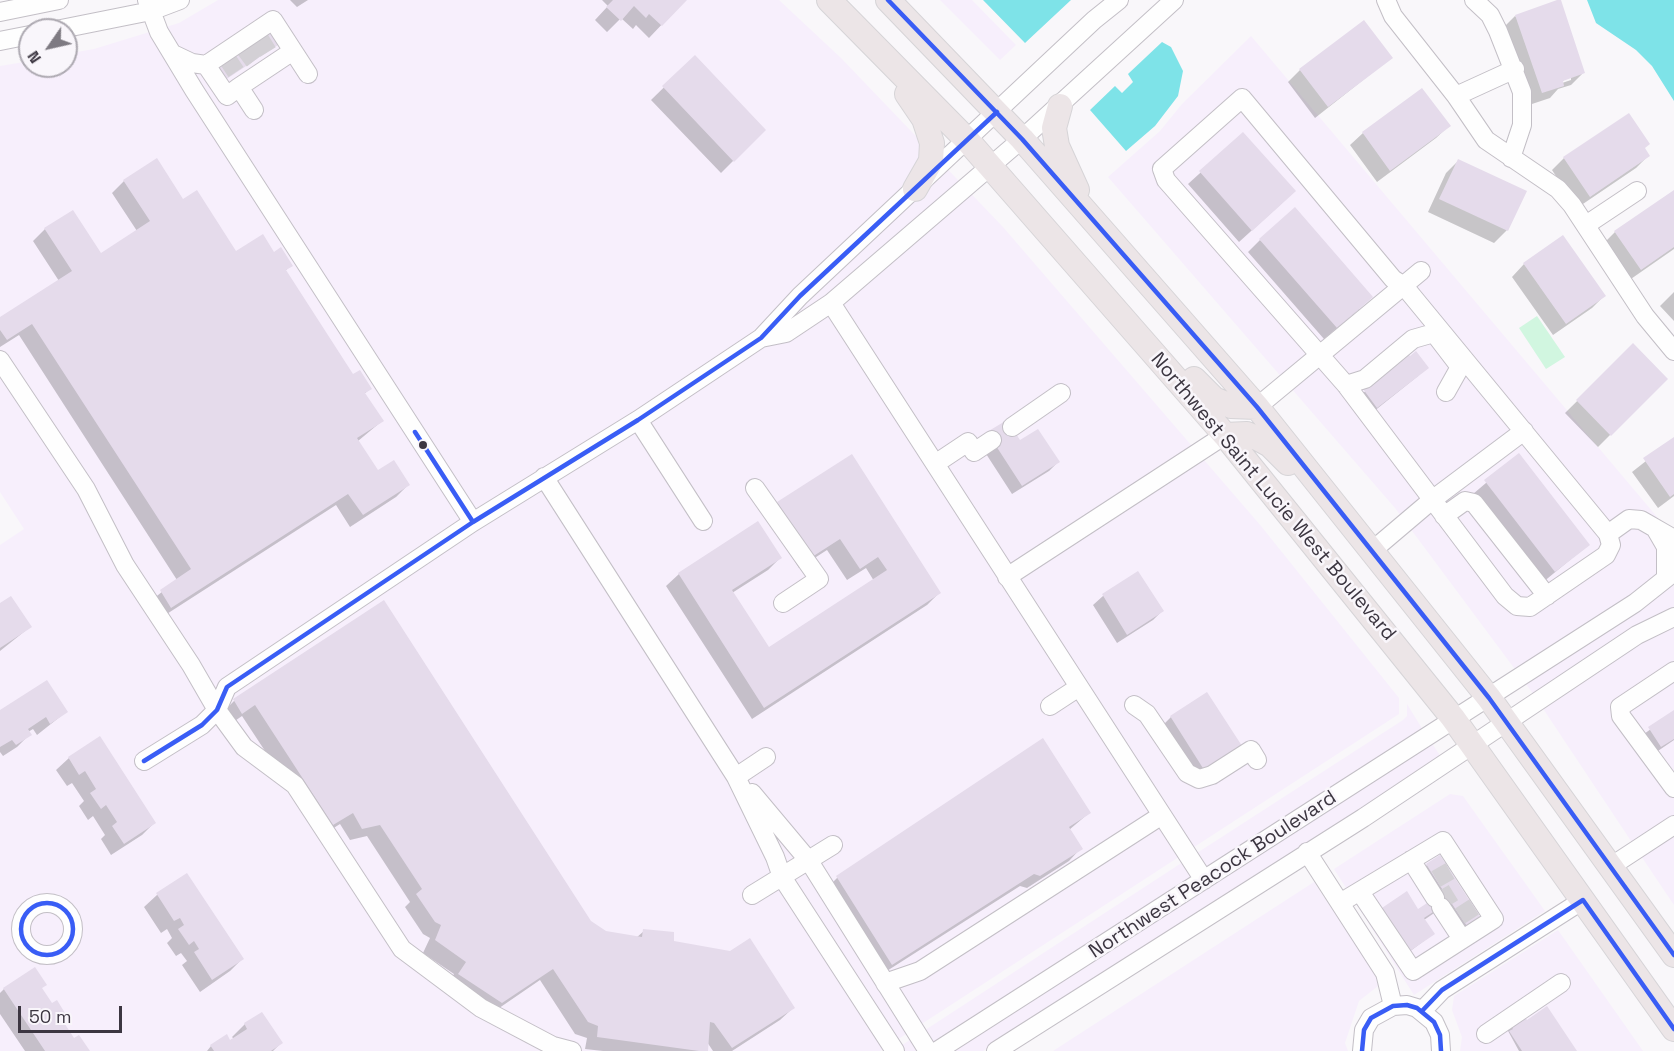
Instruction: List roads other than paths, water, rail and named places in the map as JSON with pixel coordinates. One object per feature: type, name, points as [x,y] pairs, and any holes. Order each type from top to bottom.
[{"type":"main road","points":[[888,0],[1022,139],[1257,407],[1429,620],[1507,723],[1674,955]]},
{"type":"main road","points":[[830,1],[853,38],[913,101],[924,119],[933,151],[927,169],[915,189]]},
{"type":"main road","name":"Northwest Saint Lucie West Boulevard","points":[[830,1],[968,141],[1226,435],[1453,718],[1674,1029]]},
{"type":"main road","points":[[1060,106],[1054,128],[1057,146],[1074,182],[1082,207]]},
{"type":"main road","points":[[1043,226],[1065,233],[1214,399],[1231,406],[1257,407]]},
{"type":"main road","points":[[1226,435],[1247,434],[1270,445],[1403,605],[1429,620]]},
{"type":"street","points":[[0,12],[59,0]]},
{"type":"street","points":[[78,24],[149,5],[180,0]]},
{"type":"street","points":[[144,761],[202,725],[217,710],[227,687],[473,522],[638,420],[761,338],[800,296],[968,141],[1094,20],[1119,0]]},
{"type":"street","points":[[761,338],[786,333],[831,303],[1060,106],[1151,18],[1174,0]]},
{"type":"street","points":[[1386,0],[1393,16],[1456,96],[1486,140],[1511,158],[1532,169],[1558,189],[1586,225],[1645,316],[1674,351]]},
{"type":"street","points":[[1474,0],[1490,15],[1515,69],[1522,92],[1522,125],[1511,158]]},
{"type":"street","points":[[149,5],[159,32],[172,54],[473,522]]},
{"type":"street","points":[[206,65],[226,96],[234,71],[258,51],[273,20],[308,74]]},
{"type":"street","points":[[0,41],[18,37]]},
{"type":"street","points":[[234,71],[258,51],[293,51]]},
{"type":"street","points":[[172,54],[192,63],[234,71]]},
{"type":"street","points":[[1456,96],[1515,69]]},
{"type":"street","points":[[234,71],[254,110]]},
{"type":"street","points":[[1242,98],[1393,279],[1404,286],[1608,534],[1611,545],[1606,555],[1530,607],[1517,606],[1505,596],[1322,356],[1166,180],[1162,169],[1242,98]]},
{"type":"street","points":[[1586,225],[1637,190]]},
{"type":"street","points":[[1257,407],[1322,356],[1421,271]]},
{"type":"street","points":[[831,303],[1204,880]]},
{"type":"street","points":[[1346,385],[1365,379],[1413,339],[1434,333],[1460,367],[1446,392]]},
{"type":"street","points":[[0,360],[86,489],[125,564],[191,665],[217,710],[244,747],[295,786],[402,949],[481,1008],[553,1046],[572,1051]]},
{"type":"street","points":[[1012,427],[1062,393]]},
{"type":"street","points":[[638,420],[703,521]]},
{"type":"street","points":[[1372,550],[1432,500],[1524,431]]},
{"type":"street","points":[[1007,577],[1226,435]]},
{"type":"street","points":[[934,464],[968,442],[974,452],[992,440]]},
{"type":"street","points":[[544,477],[736,777],[775,857],[782,877],[895,1051]]},
{"type":"street","points":[[1457,482],[1547,596]]},
{"type":"street","points":[[755,488],[819,579],[783,603]]},
{"type":"street","points":[[1444,516],[1465,501],[1473,502]]},
{"type":"street","points":[[1608,534],[1629,519],[1654,526],[1674,539]]},
{"type":"street","points":[[1654,526],[1666,548],[1670,575]]},
{"type":"street","name":"Northwest Peacock Boulevard","points":[[937,1051],[1635,603],[1670,575]]},
{"type":"street","name":"Northwest Peacock Boulevard","points":[[996,1051],[1507,723],[1637,635],[1674,616]]},
{"type":"street","points":[[1672,782],[1621,716],[1620,707],[1674,671]]},
{"type":"street","points":[[1050,706],[1079,687]]},
{"type":"street","points":[[1134,705],[1147,714],[1187,773],[1199,779],[1212,776],[1251,750],[1257,760]]},
{"type":"street","points":[[736,777],[766,757]]},
{"type":"street","points":[[736,777],[758,799],[808,861],[928,1051]]},
{"type":"street","points":[[886,985],[920,971],[1162,815]]},
{"type":"street","points":[[1610,867],[1674,825]]},
{"type":"street","points":[[1340,903],[1443,840],[1462,939]]},
{"type":"street","points":[[752,895],[833,845]]},
{"type":"street","points":[[1307,852],[1385,973],[1393,1006]]},
{"type":"street","points":[[1411,860],[1452,895],[1494,919],[1512,945]]},
{"type":"street","points":[[1452,895],[1466,885]]},
{"type":"street","points":[[1360,892],[1413,971],[1494,919]]},
{"type":"street","points":[[1422,1011],[1442,990],[1583,900]]},
{"type":"street","points":[[1486,1034],[1561,982]]},
{"type":"street","points":[[1362,1051],[1364,1030],[1371,1018],[1393,1006],[1407,1005],[1429,1016],[1437,1028],[1441,1051]]},
{"type":"water","points":[[983,0],[1071,0],[1025,43]]},
{"type":"water","points":[[1587,0],[1674,0],[1674,101],[1652,66],[1636,50],[1596,23]]},
{"type":"water","points":[[1162,42],[1171,47],[1183,71],[1178,96],[1155,126],[1126,151],[1090,110],[1115,86],[1122,93],[1133,82],[1128,74]]},
{"type":"tunnel","points":[[260,39],[268,52]]},
{"type":"tunnel","points":[[245,49],[254,61]]},
{"type":"tunnel","points":[[228,60],[236,72]]},
{"type":"tunnel","points":[[1436,879],[1450,871]]},
{"type":"tunnel","points":[[1438,902],[1461,888]]},
{"type":"tunnel","points":[[1460,916],[1474,907]]}]
